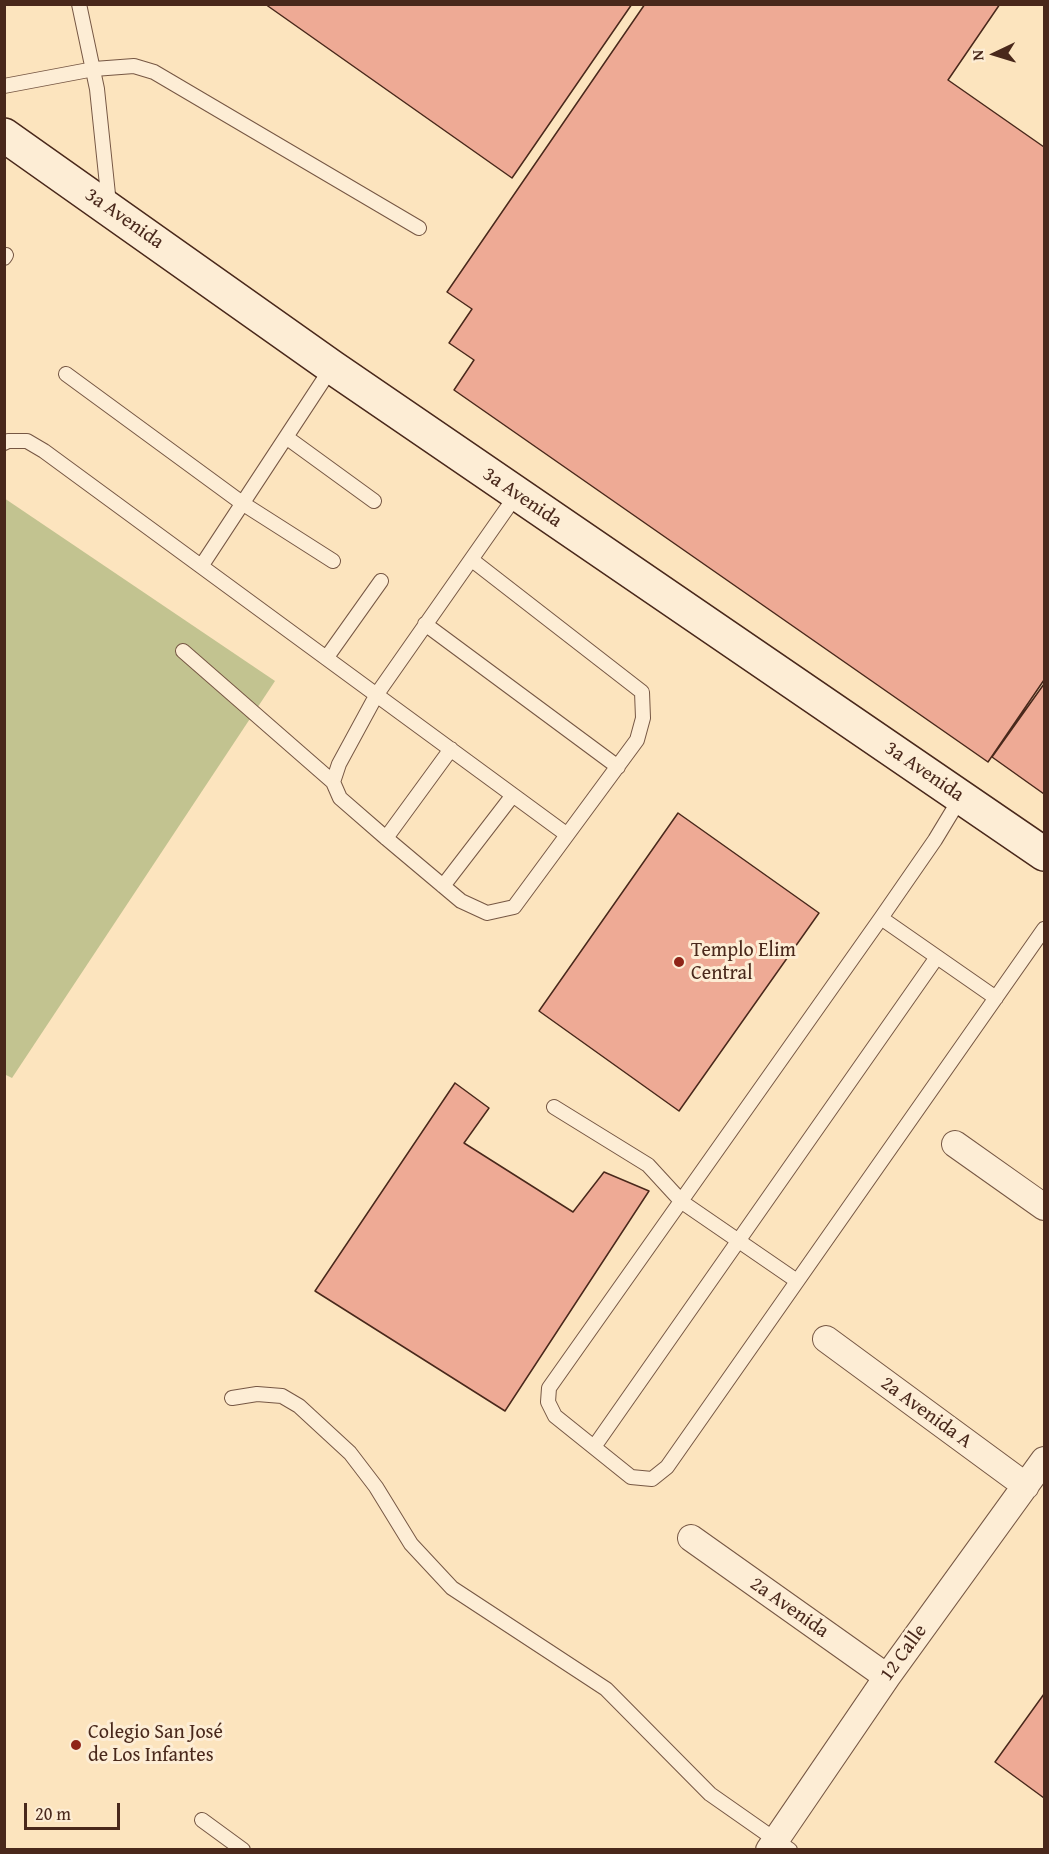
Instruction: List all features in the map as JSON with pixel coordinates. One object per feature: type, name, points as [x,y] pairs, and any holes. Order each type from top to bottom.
[{"type":"main road","name":"3a Avenida","points":[[4,135],[332,367],[1044,854]]},
{"type":"street","points":[[955,1144],[1044,1207]]},
{"type":"street","name":"2a Avenida A","points":[[826,1339],[1026,1486]]},
{"type":"street","name":"12 Calle","points":[[778,1846],[887,1677],[1044,1460]]},
{"type":"street","name":"2a Avenida","points":[[691,1538],[887,1677]]},
{"type":"lane","points":[[79,4],[94,69],[110,209]]},
{"type":"lane","points":[[4,86],[94,69],[134,66],[154,72],[419,228]]},
{"type":"lane","points":[[202,565],[332,367]]},
{"type":"lane","points":[[66,374],[242,503],[333,561]]},
{"type":"lane","points":[[286,437],[374,501]]},
{"type":"lane","points":[[4,443],[27,441],[44,451],[566,834]]},
{"type":"lane","points":[[333,782],[339,764],[377,694],[517,494]]},
{"type":"lane","points":[[183,651],[333,782],[340,798],[461,901],[487,913],[514,907],[637,740],[643,718],[642,692],[472,560]]},
{"type":"lane","points":[[327,657],[381,581]]},
{"type":"lane","points":[[425,624],[618,767]]},
{"type":"lane","points":[[386,838],[451,749]]},
{"type":"lane","points":[[443,886],[513,795]]},
{"type":"lane","points":[[961,797],[935,840],[881,918],[549,1388],[548,1402],[555,1416],[631,1477],[652,1479],[667,1467],[1044,929]]},
{"type":"lane","points":[[881,918],[996,998]]},
{"type":"lane","points":[[594,1447],[937,957]]},
{"type":"lane","points":[[554,1107],[648,1165],[682,1202],[797,1281]]},
{"type":"lane","points":[[232,1398],[257,1394],[282,1396],[299,1406],[350,1453],[376,1487],[411,1544],[452,1588],[606,1689],[710,1794],[778,1846]]},
{"type":"lane","points":[[202,1820],[243,1850]]},
{"type":"green space","points":[[4,498],[275,681],[12,1078],[4,1074]]},
{"type":"building","points":[[265,4],[632,4],[512,178]]},
{"type":"building","points":[[645,4],[1000,4],[948,80],[1044,147],[1044,680],[988,762],[454,390],[474,360],[449,343],[472,309],[447,292]]},
{"type":"building","points":[[1044,684],[1044,794],[992,757]]},
{"type":"building","name":"Templo Elim Central","points":[[678,813],[819,913],[679,1111],[539,1011]]},
{"type":"building","points":[[455,1083],[489,1108],[464,1143],[573,1212],[604,1172],[649,1191],[505,1411],[315,1291]]},
{"type":"building","points":[[1044,1694],[1044,1798],[995,1762]]},
{"type":"place","name":"Templo Elim Central","points":[[679,962]]},
{"type":"place","name":"Colegio San José de Los Infantes","points":[[76,1745]]}]
